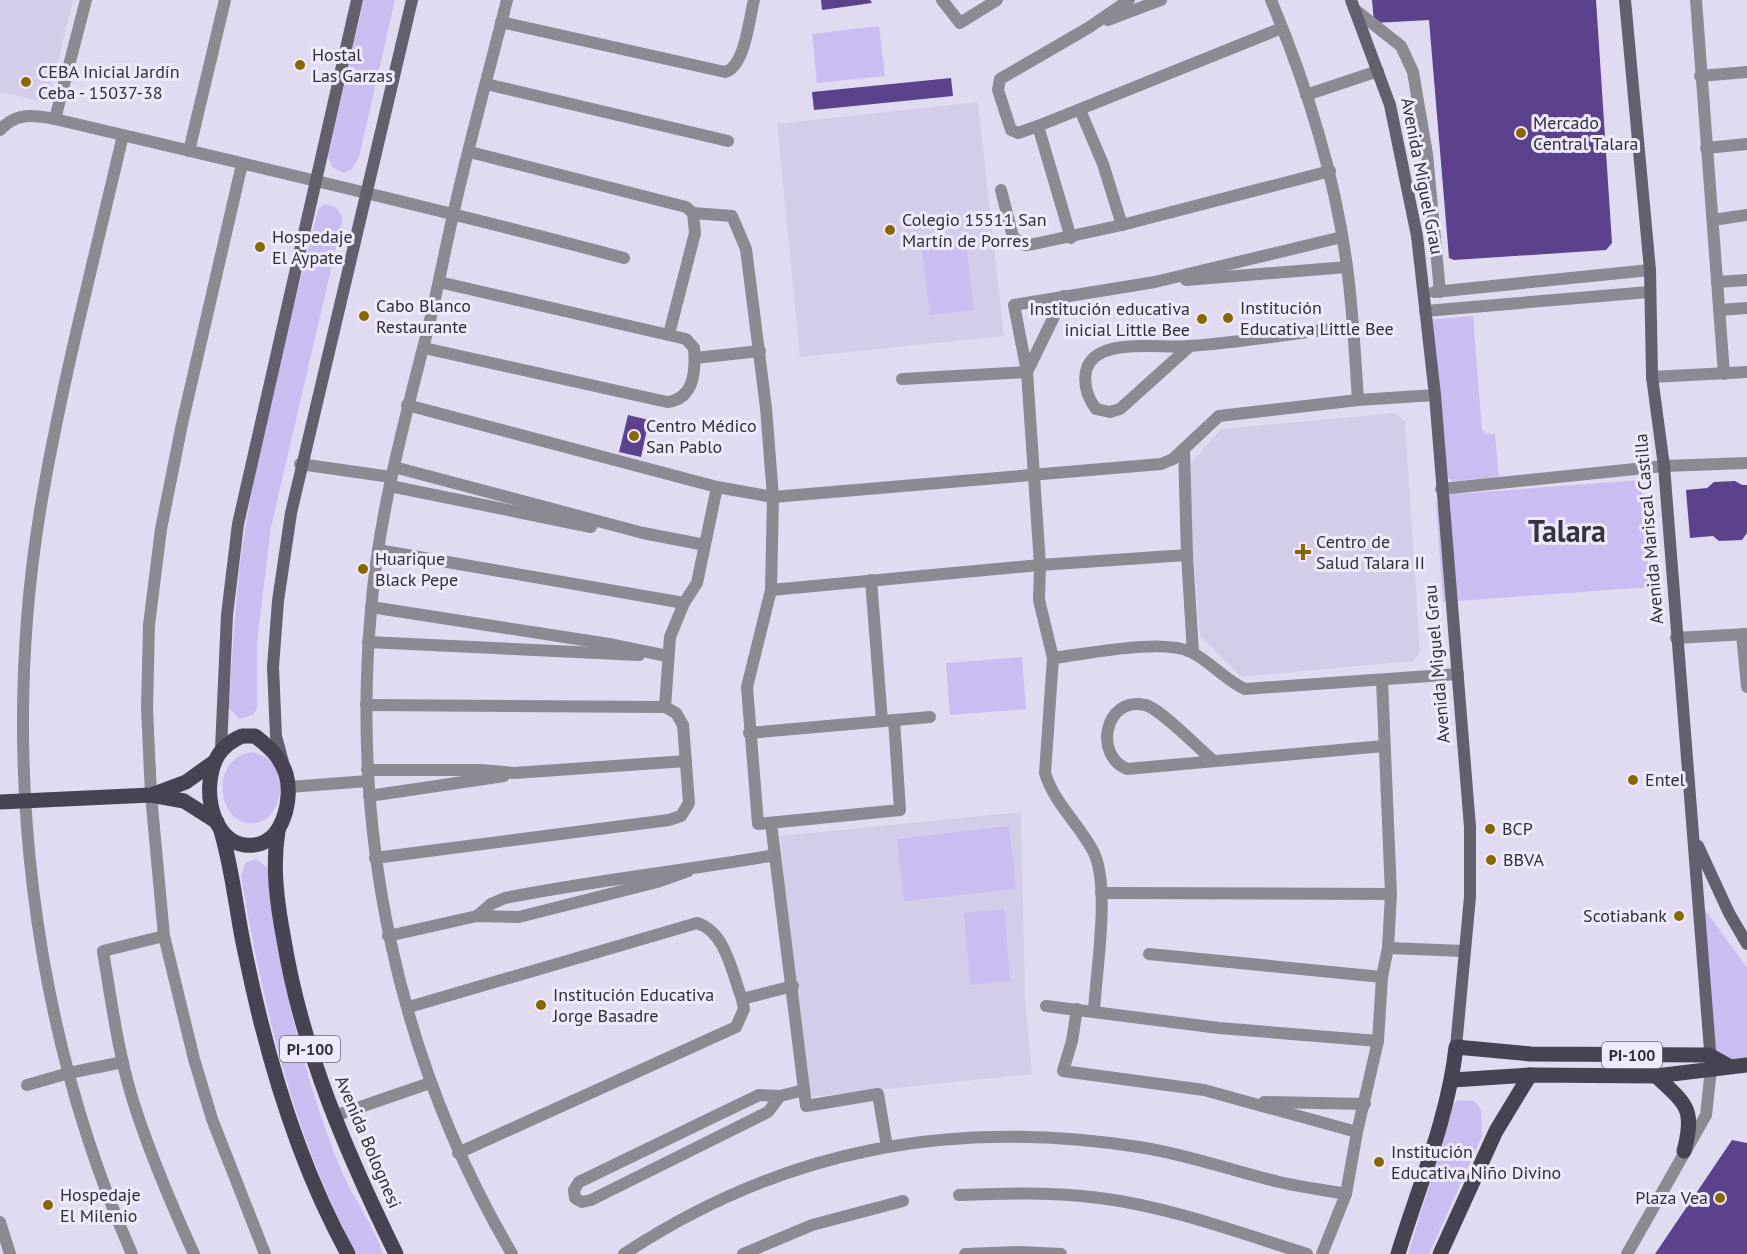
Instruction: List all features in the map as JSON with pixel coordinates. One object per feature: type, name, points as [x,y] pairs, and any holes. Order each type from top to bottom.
[{"type":"main road","points":[[217,756],[227,615],[238,524],[357,0]]},
{"type":"main road","points":[[287,779],[276,736],[275,636],[283,560],[300,464],[412,0]]},
{"type":"main road","name":"Avenida Mariscal Castilla","points":[[1625,0],[1650,270],[1653,376],[1664,466],[1711,1062]]},
{"type":"main road","name":"Avenida Miguel Grau","points":[[1353,5],[1390,105],[1417,236],[1435,395],[1470,827],[1470,897],[1453,1080],[1433,1154],[1398,1254]]},
{"type":"main road","points":[[151,795],[186,782],[242,736],[255,736],[274,751],[287,779]]},
{"type":"main road","name":"PI-100","points":[[217,756],[209,788],[212,813],[219,826],[232,868],[245,951],[264,1035],[294,1132],[348,1254]]},
{"type":"main road","name":"PI-100","points":[[278,831],[288,803],[287,779]]},
{"type":"main road","points":[[0,802],[151,795],[184,801],[240,844],[254,845],[278,831]]},
{"type":"main road","name":"Avenida Bolognesi","points":[[278,831],[275,852],[277,904],[286,957],[302,1021],[334,1116],[356,1171],[396,1254]]},
{"type":"main road","points":[[1693,836],[1720,896],[1747,944]]},
{"type":"main road","name":"PI-100","points":[[1456,1047],[1531,1054],[1682,1053],[1730,1066],[1747,1065]]},
{"type":"main road","name":"PI-100","points":[[1453,1080],[1530,1075],[1656,1076],[1711,1062]]},
{"type":"main road","points":[[1440,1254],[1496,1131],[1530,1075]]},
{"type":"main road","points":[[1656,1076],[1679,1098],[1688,1112],[1691,1124],[1684,1151]]},
{"type":"street","points":[[55,119],[86,0]]},
{"type":"street","points":[[189,151],[225,0]]},
{"type":"street","points":[[507,0],[453,213],[424,348],[407,405],[392,477],[378,550],[371,607],[366,705],[367,775],[375,858],[388,936],[430,1083],[458,1153],[512,1254]]},
{"type":"street","points":[[501,22],[725,72],[732,71],[740,60],[754,0]]},
{"type":"street","points":[[942,0],[960,23],[997,0]]},
{"type":"street","points":[[1130,0],[1088,28],[1003,76],[998,82],[1006,121],[1011,130],[1018,133],[1038,126],[1282,28]]},
{"type":"street","points":[[1088,28],[1161,0]]},
{"type":"street","points":[[1271,0],[1306,95],[1330,171],[1347,267],[1358,399]]},
{"type":"street","points":[[1696,0],[1724,374]]},
{"type":"street","points":[[1353,5],[1401,46],[1413,72],[1426,154],[1440,292]]},
{"type":"street","points":[[1306,95],[1378,71]]},
{"type":"street","points":[[1700,76],[1747,72]]},
{"type":"street","points":[[486,84],[728,141]]},
{"type":"street","points":[[1080,110],[1103,164],[1122,225]]},
{"type":"street","points":[[0,130],[9,121],[20,116],[55,119],[314,183],[453,213],[624,258]]},
{"type":"street","points":[[1038,126],[1071,238]]},
{"type":"street","points":[[123,135],[59,413],[40,512],[26,642],[23,718],[24,800],[43,952],[69,1073],[101,1179],[132,1254]]},
{"type":"street","points":[[1706,148],[1747,144]]},
{"type":"street","points":[[470,152],[686,207],[693,213],[732,216],[746,249],[760,351],[773,497],[771,590],[747,687],[758,825],[900,810],[871,580]]},
{"type":"street","points":[[242,164],[182,424],[161,529],[149,625],[147,708],[151,795],[164,936],[194,1059],[212,1119],[265,1254]]},
{"type":"street","points":[[1001,190],[1010,230],[1018,241],[1034,244],[1071,238],[1330,171]]},
{"type":"street","points":[[669,334],[695,233],[693,213]]},
{"type":"street","points":[[1713,220],[1747,216]]},
{"type":"street","points":[[1155,282],[1342,237]]},
{"type":"street","points":[[1094,1011],[1101,893],[1098,862],[1093,850],[1050,788],[1045,773],[1053,658],[1039,600],[1040,565],[1032,474],[1027,372],[1014,305],[1155,282],[1347,267]]},
{"type":"street","points":[[1423,293],[1650,270]]},
{"type":"street","points":[[1717,282],[1747,280]]},
{"type":"street","points":[[424,348],[667,402],[678,401],[687,394],[694,348],[686,339],[439,282]]},
{"type":"street","points":[[1425,311],[1649,292]]},
{"type":"street","points":[[1027,372],[1064,296]]},
{"type":"street","points":[[1719,310],[1747,308]]},
{"type":"street","points":[[1190,346],[1120,409],[1110,412],[1096,410],[1087,398],[1083,384],[1088,367],[1102,352],[1120,348],[1190,346],[1353,326]]},
{"type":"street","points":[[694,358],[760,351]]},
{"type":"street","points":[[902,379],[1027,372]]},
{"type":"street","points":[[1653,376],[1747,372]]},
{"type":"street","points":[[407,405],[717,488],[773,497],[1161,464],[1173,459],[1219,416],[1358,399],[1435,395]]},
{"type":"street","points":[[1184,449],[1186,555],[1193,653]]},
{"type":"street","points":[[1441,489],[1664,466],[1747,463]]},
{"type":"street","points":[[300,464],[392,477],[705,545]]},
{"type":"street","points":[[392,477],[578,525],[643,533]]},
{"type":"street","points":[[665,707],[667,656],[674,622],[698,583],[717,488]]},
{"type":"street","points":[[378,550],[684,603]]},
{"type":"street","points":[[771,590],[1040,565],[1186,555]]},
{"type":"street","points":[[371,607],[609,644],[667,656]]},
{"type":"street","points":[[1676,638],[1745,634],[1747,687]]},
{"type":"street","points":[[368,642],[612,656],[667,656]]},
{"type":"street","points":[[1053,658],[1167,646],[1193,653],[1227,681],[1245,689],[1458,674]]},
{"type":"street","points":[[1322,1254],[1346,1194],[1356,1132],[1365,1104],[1378,1041],[1382,977],[1388,948],[1391,894],[1382,680]]},
{"type":"street","points":[[366,705],[665,707],[676,714],[683,725],[689,803],[681,816],[669,820],[375,858]]},
{"type":"street","points":[[1214,761],[1157,711],[1145,705],[1125,708],[1114,714],[1108,726],[1106,741],[1110,753],[1116,764],[1126,769],[1384,746]]},
{"type":"street","points":[[749,733],[930,717]]},
{"type":"street","points":[[287,779],[480,770],[514,773],[686,761]]},
{"type":"street","points":[[369,796],[484,781],[514,773]]},
{"type":"street","points":[[771,823],[793,986],[806,1106],[878,1094],[887,1147]]},
{"type":"street","points":[[477,916],[491,904],[505,898],[656,872],[688,871],[775,855]]},
{"type":"street","points":[[388,936],[477,916],[519,918],[657,882],[688,871]]},
{"type":"street","points":[[1101,893],[1391,894]]},
{"type":"street","points":[[408,1007],[697,923],[709,926],[717,935],[742,999],[744,1009],[736,1027],[458,1153]]},
{"type":"street","points":[[164,936],[102,951],[123,1062],[140,1123],[194,1254]]},
{"type":"street","points":[[1388,948],[1464,951]]},
{"type":"street","points":[[1149,954],[1382,977]]},
{"type":"street","points":[[742,999],[793,986]]},
{"type":"street","points":[[1046,1006],[1219,1028],[1378,1041]]},
{"type":"street","points":[[1077,1010],[1072,1041],[1063,1071],[1204,1090],[1356,1132]]},
{"type":"street","points":[[27,1085],[69,1073],[123,1062]]},
{"type":"street","points":[[1627,1254],[1706,1114],[1711,1062]]},
{"type":"street","points":[[334,1116],[430,1083]]},
{"type":"street","points":[[780,1095],[768,1112],[591,1200],[582,1202],[575,1198],[574,1190],[579,1182],[759,1095],[780,1095],[804,1090]]},
{"type":"street","points":[[1248,1102],[1365,1104]]},
{"type":"street","points":[[624,1254],[677,1221],[743,1188],[781,1173],[887,1147],[985,1136],[1088,1141],[1195,1158],[1279,1182],[1346,1194]]},
{"type":"street","points":[[959,1195],[1009,1192],[1102,1198],[1198,1221],[1307,1254]]},
{"type":"street","points":[[743,1254],[812,1225],[903,1202]]},
{"type":"street","points":[[0,1222],[10,1254]]},
{"type":"street","points":[[965,1254],[1020,1252],[1061,1254]]},
{"type":"shaded area","points":[[0,0],[73,0],[49,98],[44,102],[0,92]]},
{"type":"shaded area","points":[[364,0],[395,0],[359,157],[351,170],[343,173],[332,167],[328,156]]},
{"type":"shaded area","points":[[879,26],[885,76],[817,83],[812,34]]},
{"type":"shaded area","name":"Colegio 15511 San Martín de Porres","points":[[978,102],[1004,336],[800,357],[777,124]]},
{"type":"shaded area","points":[[325,204],[336,207],[343,218],[271,527],[257,642],[257,708],[253,715],[239,719],[229,708],[237,597],[245,531],[268,411],[287,332],[317,214],[319,208]]},
{"type":"shaded area","points":[[966,243],[974,310],[930,315],[922,248]]},
{"type":"shaded area","points":[[1473,316],[1482,430],[1486,434],[1495,434],[1499,477],[1453,481],[1445,477],[1435,458],[1421,325],[1427,320]]},
{"type":"shaded area","name":"Centro de Salud Talara II","points":[[1394,413],[1405,421],[1420,652],[1413,661],[1241,677],[1200,636],[1186,469],[1221,429]]},
{"type":"shaded area","points":[[1641,480],[1650,587],[1443,602],[1436,503],[1442,495]]},
{"type":"shaded area","points":[[1022,657],[1026,709],[950,715],[946,663]]},
{"type":"shaded area","points":[[252,752],[261,755],[274,765],[281,788],[276,806],[268,818],[255,823],[242,822],[232,815],[223,792],[224,778],[229,766],[238,757]]},
{"type":"shaded area","points":[[1021,812],[1025,1000],[1032,1074],[809,1097],[804,1090],[780,836]]},
{"type":"shaded area","points":[[1009,826],[1016,889],[904,901],[897,839]]},
{"type":"shaded area","points":[[256,859],[268,868],[285,984],[316,1100],[342,1172],[383,1254],[357,1254],[315,1164],[298,1117],[271,1023],[241,877],[245,863]]},
{"type":"shaded area","points":[[1698,900],[1747,968],[1747,1061],[1729,1062],[1716,1052]]},
{"type":"shaded area","points":[[1004,909],[1010,981],[970,985],[964,913]]},
{"type":"shaded area","points":[[1458,1100],[1474,1101],[1481,1110],[1482,1136],[1429,1254],[1408,1254],[1434,1171],[1443,1115]]},
{"type":"building","points":[[821,0],[870,0],[872,3],[822,10]]},
{"type":"building","name":"Mercado Central Talara","points":[[1372,0],[1596,0],[1612,243],[1606,250],[1454,260],[1449,258],[1429,20],[1374,23]]},
{"type":"building","points":[[951,78],[953,96],[814,110],[812,92]]},
{"type":"building","name":"Centro Médico San Pablo","points":[[628,415],[649,420],[641,457],[619,452]]},
{"type":"building","points":[[1735,481],[1747,485],[1747,533],[1742,540],[1719,541],[1713,536],[1690,538],[1686,490],[1707,488],[1714,482]]},
{"type":"building","name":"Plaza Vea","points":[[1732,1140],[1747,1143],[1747,1254],[1655,1254]]},
{"type":"place","name":"Hostal Las Garzas","points":[[300,65]]},
{"type":"place","name":"CEBA Inicial Jardín Ceba - 15037-38","points":[[26,82]]},
{"type":"place","name":"Mercado Central Talara","points":[[1521,133]]},
{"type":"place","name":"Colegio 15511 San Martín de Porres","points":[[890,230]]},
{"type":"place","name":"Hospedaje El Aypate","points":[[260,247]]},
{"type":"place","name":"Cabo Blanco Restaurante","points":[[364,316]]},
{"type":"place","name":"Institución Educativa Little Bee","points":[[1228,318]]},
{"type":"place","name":"Institución educativa inicial Little Bee","points":[[1202,319]]},
{"type":"place","name":"Centro Médico San Pablo","points":[[634,436]]},
{"type":"place","name":"Centro de Salud Talara II","points":[[1303,552]]},
{"type":"place","name":"Huarique Black Pepe","points":[[363,569]]},
{"type":"place","name":"Entel","points":[[1633,780]]},
{"type":"place","name":"BCP","points":[[1490,829]]},
{"type":"place","name":"BBVA","points":[[1491,860]]},
{"type":"place","name":"Scotiabank","points":[[1679,916]]},
{"type":"place","name":"Institución Educativa Jorge Basadre","points":[[541,1005]]},
{"type":"place","name":"Institución Educativa Niño Divino","points":[[1379,1162]]},
{"type":"place","name":"Plaza Vea","points":[[1720,1198]]},
{"type":"place","name":"Hospedaje El Milenio","points":[[48,1205]]},
{"type":"district","name":"Talara","points":[[1567,532]]}]
